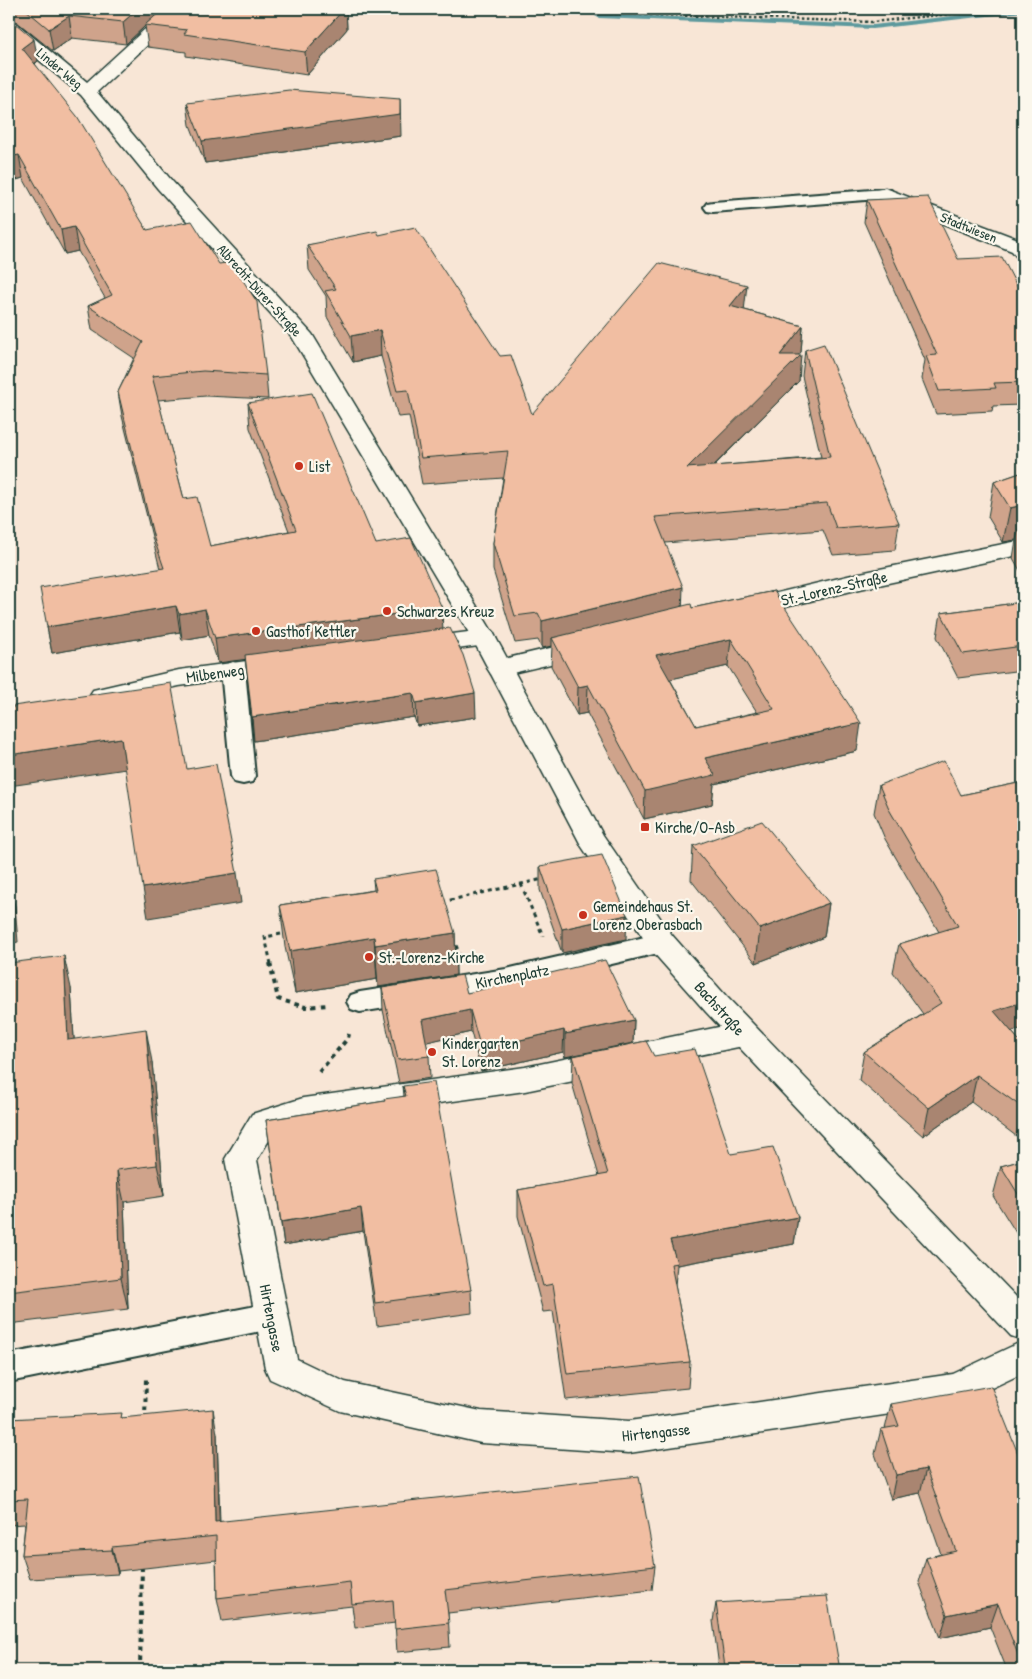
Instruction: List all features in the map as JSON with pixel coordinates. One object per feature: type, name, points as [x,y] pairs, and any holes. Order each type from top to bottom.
[{"type":"street","points":[[87,91],[177,9]]},
{"type":"street","name":"Linder Weg","points":[[9,26],[87,91]]},
{"type":"street","name":"Albrecht-Dürer-Straße","points":[[87,91],[165,185],[302,334],[484,638]]},
{"type":"street","name":"Stadtwiesen","points":[[886,194],[1020,247],[1023,252]]},
{"type":"street","name":"St.-Lorenz-Straße","points":[[718,615],[860,581],[1023,547]]},
{"type":"street","points":[[397,649],[484,638]]},
{"type":"street","name":"Bachstraße","points":[[484,638],[592,840],[662,943],[743,1034],[1023,1326]]},
{"type":"street","points":[[500,668],[614,640]]},
{"type":"street","name":"Milbenweg","points":[[75,702],[179,678],[310,660]]},
{"type":"street","name":"Hirtengasse","points":[[743,1034],[525,1078],[303,1110],[263,1123],[241,1159],[282,1368],[340,1396],[481,1427],[629,1437],[958,1389],[1023,1356]]},
{"type":"lane","points":[[713,207],[886,194]]},
{"type":"lane","points":[[233,670],[243,776]]},
{"type":"lane","name":"Kirchenplatz","points":[[360,1002],[506,979],[662,943]]},
{"type":"lane","points":[[9,1368],[271,1316]]},
{"type":"path","points":[[605,13],[872,22],[996,9]]},
{"type":"path","points":[[443,911],[440,902],[548,878]]},
{"type":"path","points":[[521,884],[555,968]]},
{"type":"path","points":[[450,930],[471,984]]},
{"type":"path","points":[[294,931],[265,937],[278,999],[305,1007],[360,1002],[348,1038],[320,1070],[303,1110]]},
{"type":"path","points":[[144,1431],[146,1341]]},
{"type":"path","points":[[140,1670],[142,1560]]},
{"type":"building","points":[[25,9],[138,9],[123,22],[69,16],[49,29]]},
{"type":"building","points":[[163,9],[344,9],[305,52],[184,34],[187,30],[145,25]]},
{"type":"building","points":[[9,18],[34,39],[22,48],[77,116],[147,230],[192,221],[219,264],[231,262],[257,302],[266,375],[203,371],[152,376],[184,499],[197,497],[210,546],[296,530],[248,403],[312,393],[376,544],[411,538],[442,608],[215,638],[205,609],[179,614],[176,606],[47,627],[40,588],[164,568],[154,539],[118,392],[143,342],[88,306],[112,295],[74,227],[61,230],[19,155],[9,157]]},
{"type":"building","points":[[289,90],[400,99],[400,114],[202,141],[187,103]]},
{"type":"building","points":[[928,197],[958,259],[1002,257],[1023,298],[1023,373],[1021,373],[1023,382],[994,383],[996,388],[939,391],[926,356],[937,355],[867,200]]},
{"type":"building","points":[[415,227],[500,356],[511,355],[532,414],[659,263],[747,285],[730,306],[803,326],[780,355],[801,355],[687,468],[830,457],[805,350],[824,344],[899,523],[836,528],[827,503],[655,517],[683,587],[542,621],[538,613],[515,616],[493,543],[508,451],[421,458],[408,390],[397,391],[380,330],[351,336],[325,291],[336,289],[307,245],[377,231],[379,235]]},
{"type":"building","points":[[1023,472],[1023,505],[1010,508],[994,482]]},
{"type":"building","points":[[774,591],[861,723],[705,758],[715,775],[645,791],[588,685],[578,687],[552,638],[691,604],[692,608]],"holes":[[[731,639],[774,709],[696,726],[656,655]]]},
{"type":"building","points":[[1023,602],[1023,646],[963,654],[941,613]]},
{"type":"building","points":[[450,628],[463,655],[475,693],[416,703],[413,693],[252,717],[245,655]]},
{"type":"building","points":[[171,683],[187,769],[216,764],[237,873],[143,888],[121,738],[9,755],[9,708]]},
{"type":"building","points":[[944,761],[961,795],[1023,782],[1023,1002],[994,1011],[1023,1045],[1023,1108],[977,1075],[929,1108],[864,1052],[941,1003],[899,944],[958,926],[890,811],[879,785]]},
{"type":"building","points":[[762,821],[829,903],[760,929],[693,846]]},
{"type":"building","points":[[602,855],[627,915],[562,929],[540,866]]},
{"type":"building","points":[[436,869],[455,933],[375,945],[374,937],[290,951],[280,905],[376,890],[373,879]]},
{"type":"building","points":[[9,888],[11,912],[9,913]]},
{"type":"building","points":[[64,956],[68,1040],[146,1029],[157,1165],[117,1170],[121,1278],[9,1292],[9,963]]},
{"type":"building","points":[[605,960],[634,1020],[565,1034],[564,1030],[481,1049],[470,1010],[422,1020],[429,1056],[398,1060],[382,988],[462,975],[467,993]]},
{"type":"building","points":[[646,1041],[654,1056],[695,1049],[731,1154],[773,1147],[798,1217],[670,1240],[677,1263],[671,1264],[690,1362],[567,1374],[553,1284],[543,1286],[518,1190],[608,1174],[573,1056]]},
{"type":"building","points":[[434,1082],[471,1290],[375,1303],[361,1208],[281,1222],[266,1120],[385,1101],[384,1099],[406,1096],[403,1086]]},
{"type":"building","points":[[1023,1160],[1023,1202],[1001,1166]]},
{"type":"building","points":[[991,1386],[1023,1466],[1023,1667],[998,1604],[947,1615],[926,1558],[956,1551],[926,1469],[896,1475],[881,1429],[899,1426],[891,1404]]},
{"type":"building","points":[[213,1409],[215,1522],[639,1476],[655,1566],[445,1590],[449,1623],[395,1629],[393,1600],[352,1604],[350,1582],[217,1598],[216,1536],[112,1547],[112,1550],[22,1555],[28,1499],[9,1500],[9,1419],[122,1413],[121,1418]]},
{"type":"building","points":[[827,1596],[840,1670],[678,1670],[725,1667],[716,1603]]},
{"type":"waterway","points":[[599,16],[873,27],[1023,10]]},
{"type":"place","name":"List","points":[[299,466]]},
{"type":"place","name":"Schwarzes Kreuz","points":[[387,611]]},
{"type":"place","name":"Gasthof Kettler","points":[[256,631]]},
{"type":"place","name":"Kirche/O-Asb","points":[[645,827]]},
{"type":"place","name":"Gemeindehaus St. Lorenz Oberasbach","points":[[583,915]]},
{"type":"place","name":"St.-Lorenz-Kirche","points":[[369,957]]},
{"type":"place","name":"Kindergarten St. Lorenz","points":[[432,1052]]}]
